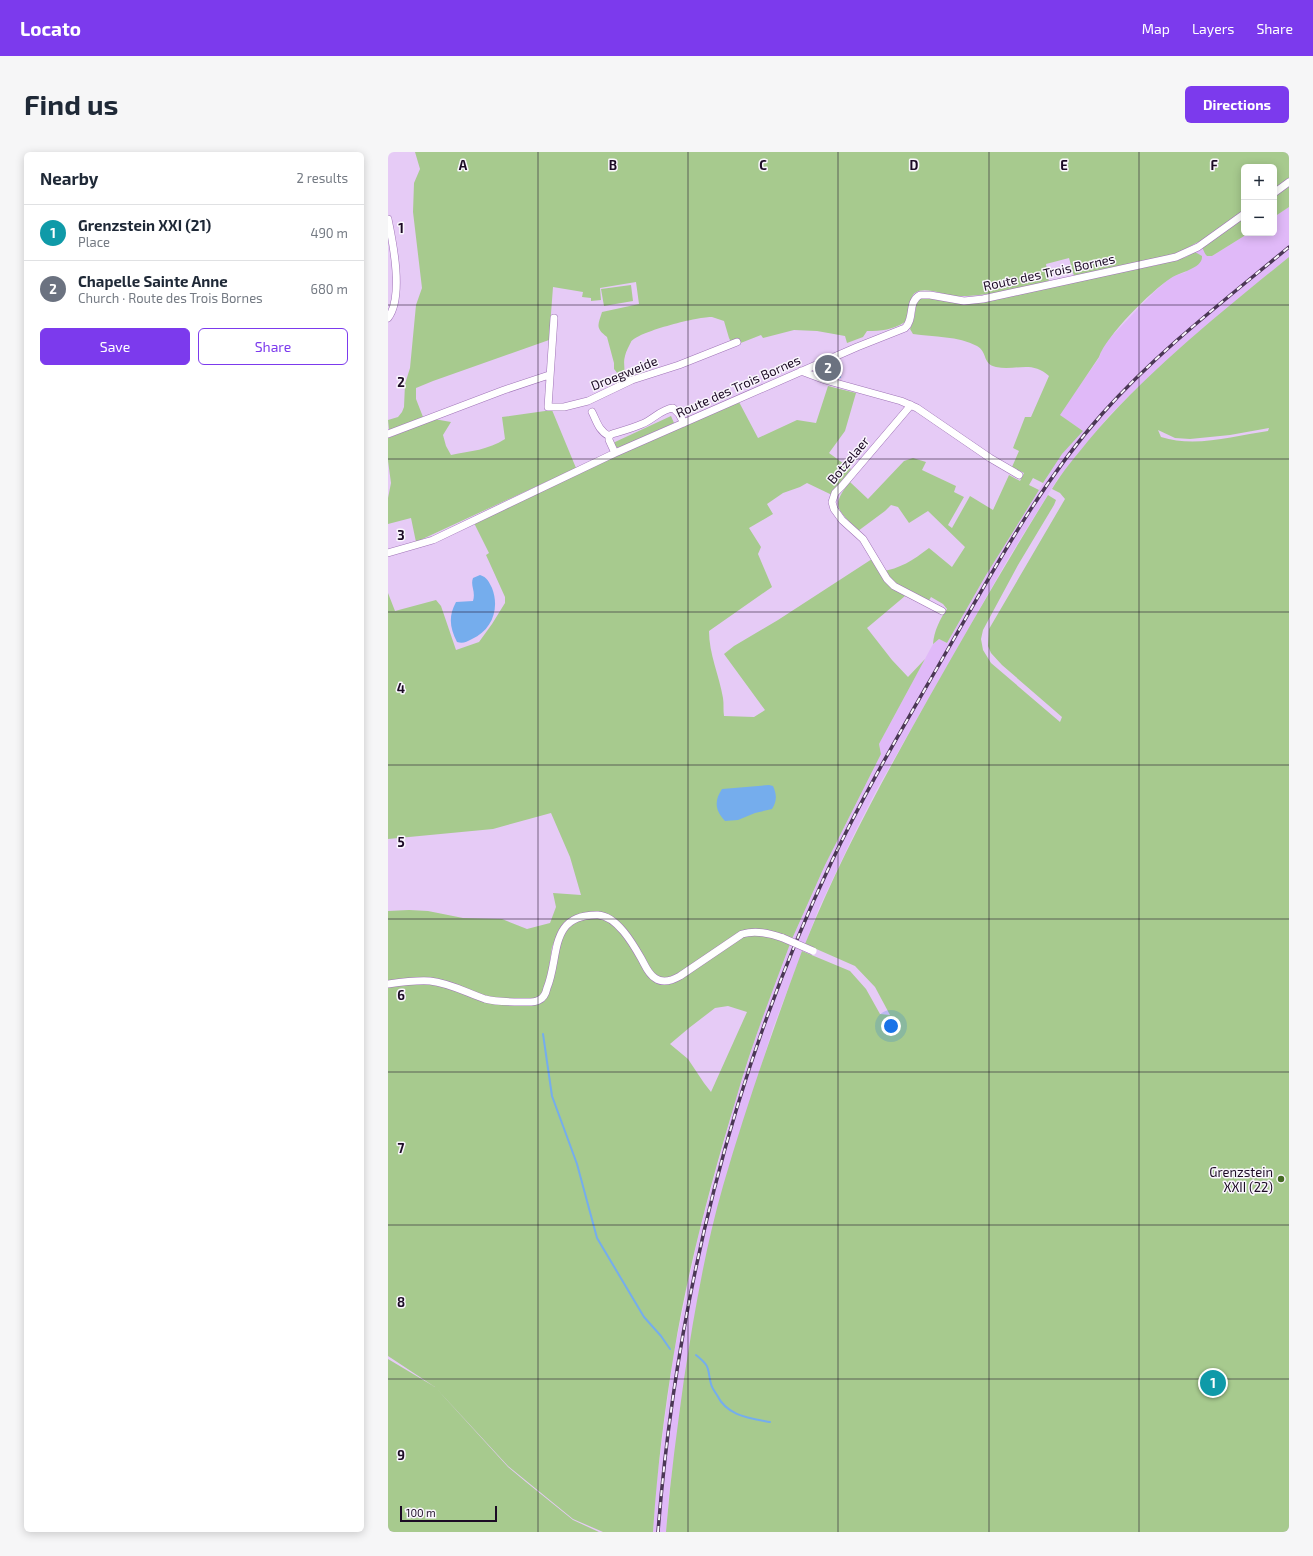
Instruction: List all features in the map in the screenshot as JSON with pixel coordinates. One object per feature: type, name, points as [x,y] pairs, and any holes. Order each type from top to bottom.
[{"type":"street","points":[[1277,191],[1289,182]]},
{"type":"street","name":"Route des Trois Bornes","points":[[388,553],[433,540],[615,453],[875,339],[905,328],[910,322],[913,302],[920,295],[930,295],[954,300],[983,299],[1176,257],[1198,247],[1241,216]]},
{"type":"street","points":[[388,219],[396,268],[396,284],[393,312],[388,318]]},
{"type":"street","name":"Droegweide","points":[[554,318],[548,407],[578,404],[632,380],[679,365],[737,342]]},
{"type":"street","points":[[801,371],[825,380],[896,399],[911,405],[990,458],[1019,475]]},
{"type":"street","points":[[388,434],[504,390],[549,375]]},
{"type":"street","name":"Botzelaer","points":[[911,405],[836,493],[832,502],[834,509],[842,520],[863,539],[887,579],[894,586],[942,611]]},
{"type":"street","points":[[609,436],[652,420],[667,409],[673,408],[679,414],[684,423]]},
{"type":"street","points":[[592,412],[599,429],[609,436],[609,440],[615,453]]},
{"type":"street","points":[[388,984],[412,981],[430,981],[452,986],[487,999],[527,1002],[540,1000],[545,995],[551,979],[558,938],[564,929],[570,923],[580,918],[598,915],[605,916],[614,921],[641,957],[650,974],[659,980],[672,980],[680,976],[742,934],[750,932],[769,934],[783,938],[813,952]]},
{"type":"shaded area","points":[[1289,207],[1289,257],[1195,335],[1136,389],[1108,417],[1057,480],[1008,559],[877,789],[855,832],[819,908],[773,1028],[723,1188],[699,1291],[689,1350],[669,1494],[666,1532],[653,1532],[656,1487],[674,1352],[699,1233],[736,1098],[760,1024],[790,944],[825,865],[881,754],[879,744],[933,644],[939,639],[947,643],[986,575],[1052,469],[1062,454],[1082,430],[1059,415],[1099,358],[1107,341],[1153,293],[1171,277],[1186,272],[1195,252],[1203,247],[1212,256],[1244,236],[1277,236],[1277,215]]},
{"type":"green space","points":[[415,152],[1289,152],[1289,207],[1277,215],[1277,164],[1241,164],[1241,236],[1244,236],[1212,256],[1207,256],[1198,242],[1174,255],[1074,276],[1069,258],[1046,264],[1049,282],[1002,292],[954,296],[924,290],[919,291],[913,295],[905,322],[887,330],[867,331],[863,337],[847,343],[845,336],[817,331],[794,330],[763,338],[761,335],[733,346],[724,321],[712,317],[695,319],[656,329],[635,338],[631,342],[625,354],[625,373],[621,382],[614,369],[614,363],[607,337],[598,326],[602,312],[639,304],[636,282],[600,288],[601,300],[591,301],[591,298],[582,297],[583,292],[553,287],[549,340],[416,388],[416,399],[423,417],[389,430],[388,420],[398,417],[404,407],[405,384],[410,368],[416,305],[422,288],[413,212],[414,183],[420,169]]},
{"type":"green space","points":[[1195,252],[1202,256],[1199,264],[1162,284],[1130,314],[1103,348],[1099,357],[1060,415],[1083,431],[1062,454],[1043,483],[1033,478],[1029,485],[1039,490],[986,575],[947,643],[939,639],[933,644],[938,625],[947,609],[943,604],[931,597],[926,606],[905,596],[867,628],[892,660],[908,677],[925,659],[879,744],[881,754],[825,865],[792,939],[749,930],[675,976],[667,978],[654,974],[617,922],[585,914],[557,936],[552,947],[547,981],[540,997],[530,1001],[488,998],[453,984],[388,982],[388,911],[428,911],[463,918],[502,919],[527,929],[550,923],[556,907],[553,893],[581,895],[570,857],[551,813],[493,829],[388,839],[388,593],[395,611],[436,600],[441,606],[456,650],[479,642],[505,603],[505,597],[486,555],[489,553],[474,523],[639,445],[739,402],[758,438],[797,420],[816,423],[828,386],[856,393],[845,431],[829,453],[851,469],[832,495],[807,483],[783,493],[767,504],[773,514],[749,528],[761,547],[758,554],[772,587],[709,631],[712,656],[723,698],[724,716],[754,717],[765,710],[724,654],[734,646],[778,620],[872,559],[880,572],[906,563],[929,548],[952,567],[965,547],[928,511],[909,523],[898,507],[891,505],[858,531],[842,513],[838,503],[844,490],[850,482],[868,499],[904,461],[913,458],[926,462],[922,470],[956,486],[954,492],[964,497],[948,525],[952,528],[970,496],[993,510],[1009,475],[1020,481],[1024,473],[1012,467],[1019,451],[1013,448],[1025,417],[1031,417],[1049,376],[1036,368],[996,367],[987,361],[983,351],[977,346],[962,340],[913,334],[910,329],[914,319],[917,300],[919,298],[931,298],[949,301],[1037,289],[1157,265],[1186,257]]},
{"type":"green space","points":[[1289,257],[1289,1532],[666,1532],[684,1379],[705,1258],[723,1186],[750,1097],[802,951],[850,971],[866,989],[880,1014],[890,1015],[875,987],[855,966],[805,944],[847,851],[910,731],[986,598],[1048,495],[1056,500],[1054,505],[1018,565],[983,630],[981,639],[983,650],[991,663],[1060,722],[1062,717],[1002,665],[991,653],[988,646],[989,629],[1065,499],[1060,493],[1052,489],[1088,441],[1134,391],[1184,344]],"holes":[[[1269,428],[1268,431],[1214,440],[1187,441],[1161,437],[1158,430],[1175,438],[1190,439],[1230,435]]]},
{"type":"green space","points":[[631,285],[633,301],[604,306],[601,289]]},
{"type":"green space","points":[[552,410],[576,468],[416,542],[411,518],[388,524],[388,498],[391,483],[388,461],[388,438],[434,419],[451,422],[443,435],[446,446],[451,455],[486,448],[505,439],[502,417]]},
{"type":"green space","points":[[671,416],[674,423],[618,448],[614,445],[615,442]]},
{"type":"green space","points":[[597,917],[613,922],[662,984],[743,936],[758,933],[790,944],[742,1079],[693,1257],[674,1353],[667,1398],[653,1532],[603,1532],[573,1519],[508,1466],[435,1387],[388,1356],[388,986],[430,983],[505,1004],[527,1006],[536,1004],[545,998],[551,988],[558,950],[562,938],[569,927],[580,920]],"holes":[[[728,1006],[747,1012],[711,1092],[688,1059],[670,1044],[715,1008]]]},
{"type":"green space","points":[[388,1359],[435,1387],[508,1467],[573,1520],[599,1532],[388,1532]]},
{"type":"water","points":[[480,575],[486,578],[492,588],[495,604],[492,618],[485,630],[479,635],[461,643],[457,642],[451,627],[453,607],[456,602],[473,601],[473,578]]},
{"type":"water","points":[[769,785],[773,786],[776,795],[776,801],[772,809],[755,813],[738,820],[725,821],[719,813],[717,801],[719,793],[722,789]]},
{"type":"waterway","points":[[817,370],[840,377]]},
{"type":"waterway","points":[[543,1034],[552,1096],[577,1164],[597,1238],[644,1317],[661,1336],[670,1349]]},
{"type":"waterway","points":[[696,1355],[706,1365],[712,1387],[721,1402],[727,1408],[739,1415],[770,1422]]},
{"type":"railway","points":[[658,1532],[667,1446],[679,1360],[695,1274],[714,1190],[738,1106],[765,1023],[796,942],[844,835],[888,754],[983,588],[1038,498],[1079,441],[1123,391],[1145,369],[1192,327],[1289,247]]},
{"type":"place","name":"Chapelle Sainte Anne","points":[[828,368]]},
{"type":"place","name":"Grenzstein XXII (22)","points":[[1281,1179]]},
{"type":"place","name":"Grenzstein XXI (21)","points":[[1213,1383]]}]
